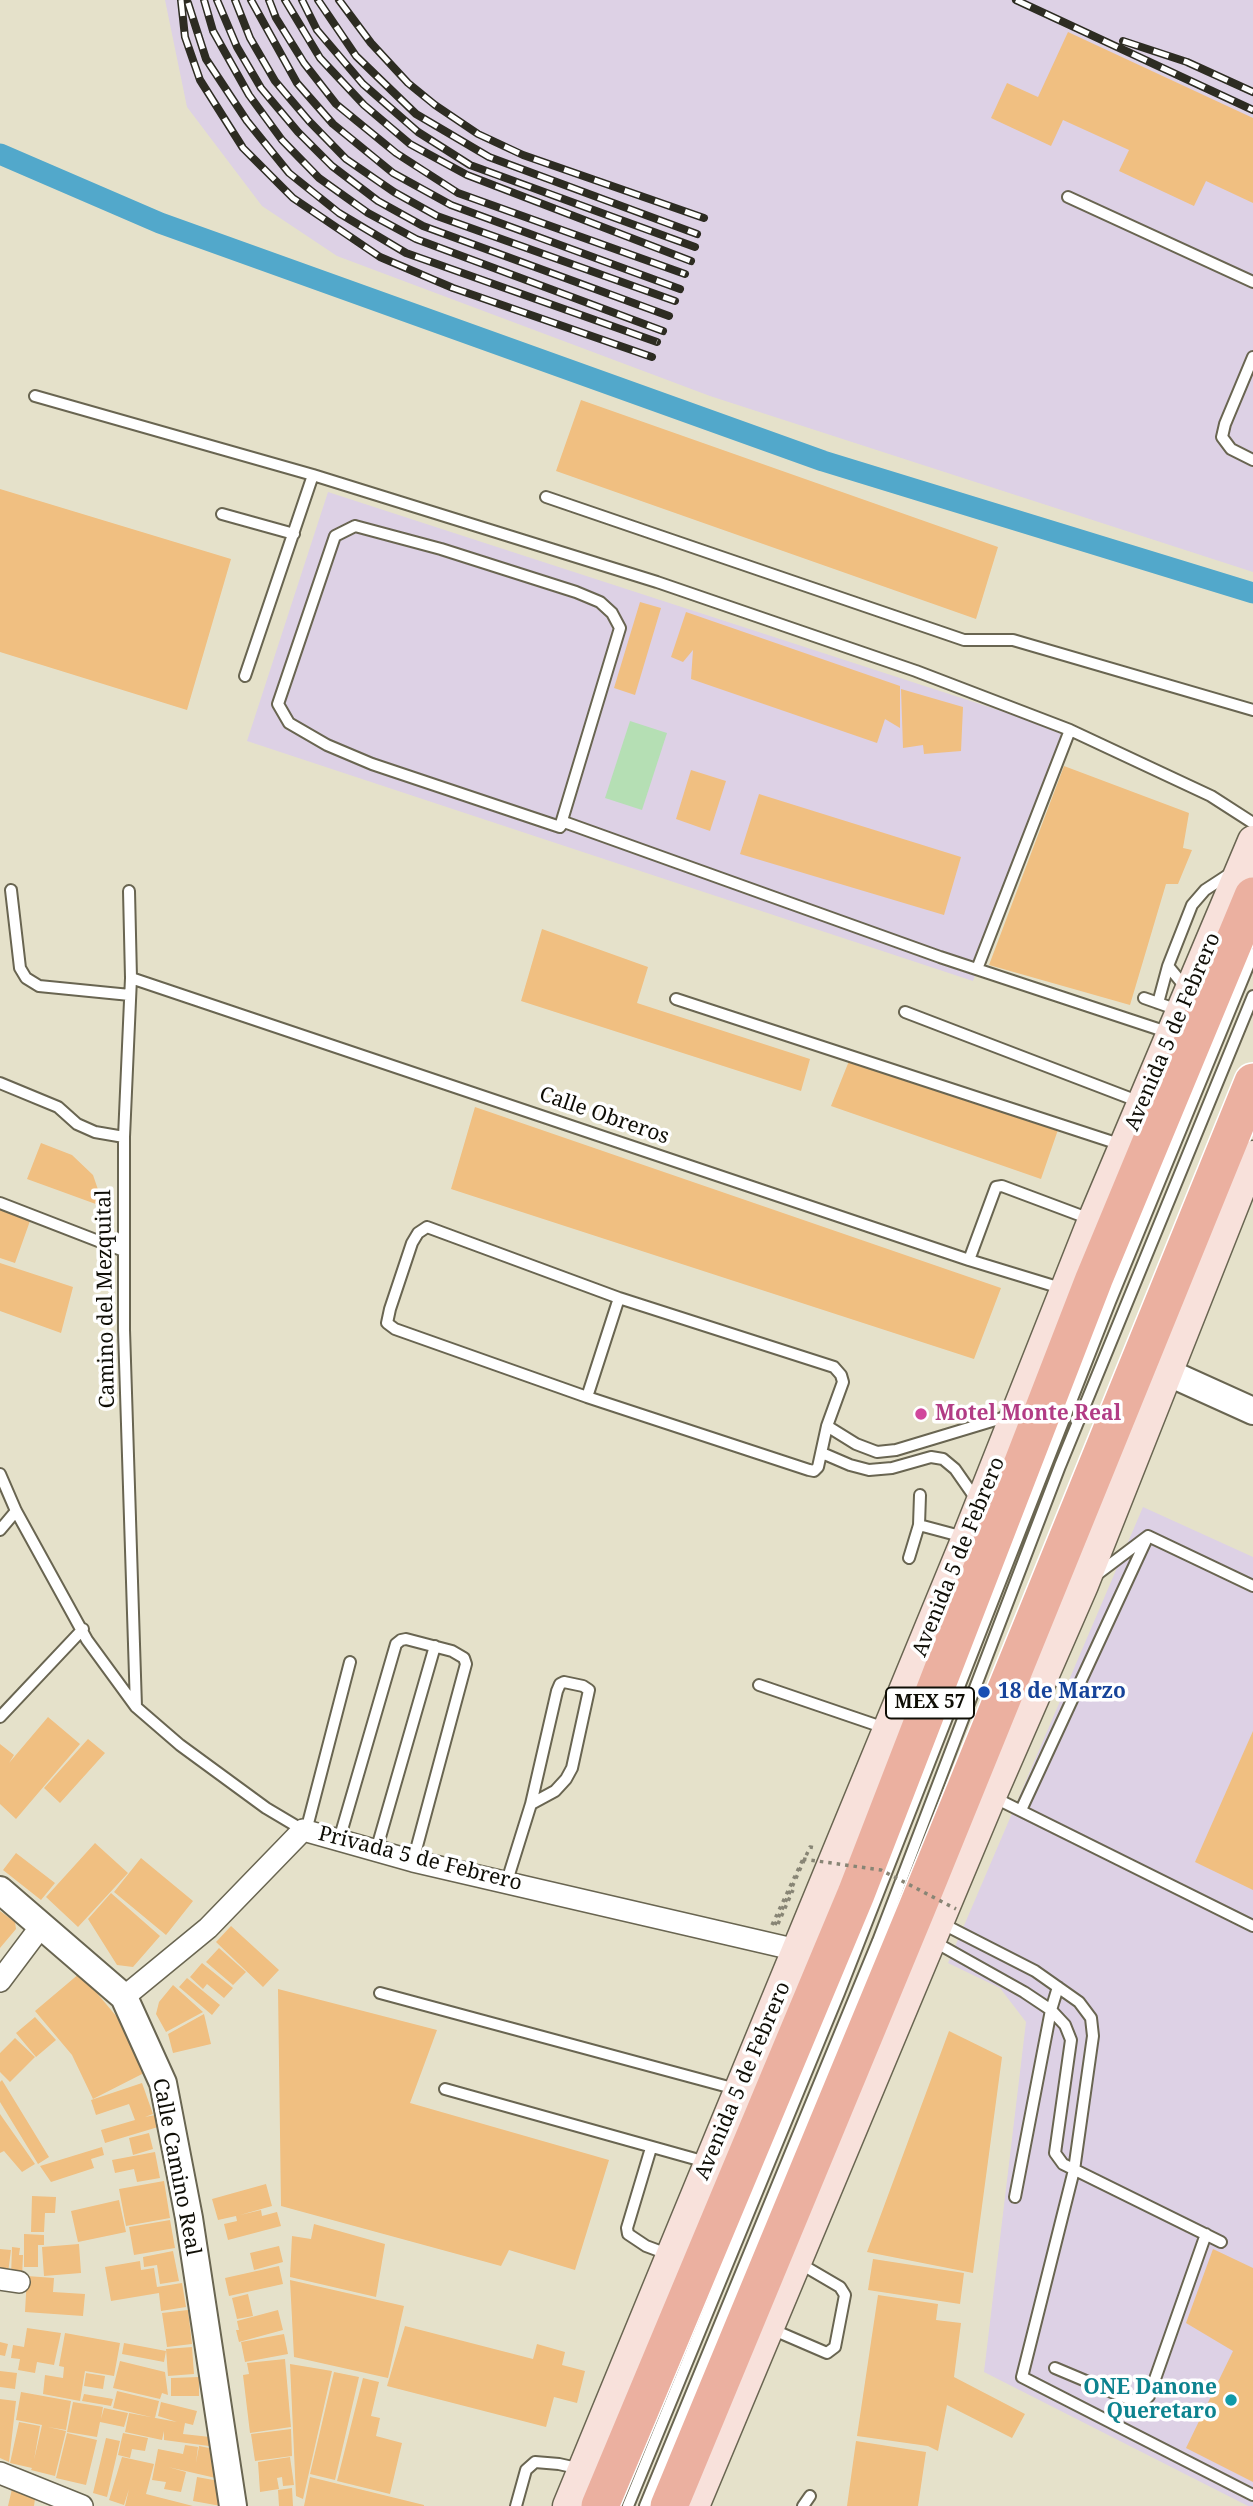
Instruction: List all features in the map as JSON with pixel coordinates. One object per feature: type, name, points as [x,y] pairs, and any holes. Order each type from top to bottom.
[{"type":"highway","name":"Avenida 5 de Febrero","points":[[600,2506],[856,1894],[1094,1279],[1249,868]]},
{"type":"highway","name":"MEX 57","points":[[670,2506],[1253,1082]]},
{"type":"highway","points":[[670,2506],[748,2376]]},
{"type":"highway","points":[[588,2506],[622,2452]]},
{"type":"main road","name":"Avenida 5 de Febrero","points":[[568,2506],[967,1538],[1093,1220],[1143,1103],[1175,1010],[1249,868]]},
{"type":"main road","points":[[694,2506],[941,1924],[991,1796],[1083,1585],[1253,1156]]},
{"type":"street","points":[[1169,1373],[1253,1411]]},
{"type":"street","points":[[124,1997],[208,1928],[305,1831]]},
{"type":"street","name":"Privada 5 de Febrero","points":[[305,1831],[413,1861],[797,1950]]},
{"type":"street","name":"Calle Camino Real","points":[[0,1890],[43,1924],[124,1997],[163,2083],[189,2218],[233,2506]]},
{"type":"street","points":[[0,1981],[43,1924]]},
{"type":"street","points":[[0,2473],[82,2506]]},
{"type":"lane","points":[[1068,197],[1253,282]]},
{"type":"lane","points":[[1253,357],[1222,437],[1231,449],[1253,460]]},
{"type":"lane","points":[[35,396],[313,475],[657,582],[916,671],[1070,730],[1211,796],[1253,823]]},
{"type":"lane","points":[[246,676],[313,475]]},
{"type":"lane","points":[[545,497],[964,640],[1013,640],[1253,710]]},
{"type":"lane","points":[[222,513],[294,534]]},
{"type":"lane","points":[[355,526],[397,536],[576,592],[600,602],[612,613],[620,628],[559,827],[372,764],[289,723],[278,704],[335,536],[355,526]]},
{"type":"lane","points":[[977,969],[1070,730]]},
{"type":"lane","points":[[559,827],[564,822],[977,969],[1175,1010]]},
{"type":"lane","points":[[1175,1010],[1168,966],[1192,905],[1205,890],[1249,868]]},
{"type":"lane","points":[[10,891],[20,968],[26,978],[39,986],[130,995]]},
{"type":"lane","name":"Camino del Mezquital","points":[[129,891],[131,978],[124,1137],[124,1330],[136,1707]]},
{"type":"lane","points":[[628,2506],[844,1980],[1110,1302],[1253,954]]},
{"type":"lane","points":[[1168,966],[1175,1010]]},
{"type":"lane","name":"Calle Obreros","points":[[131,978],[1065,1290]]},
{"type":"lane","points":[[645,2506],[878,1941],[1060,1466],[1253,996]]},
{"type":"lane","points":[[1144,998],[1175,1010]]},
{"type":"lane","points":[[676,999],[1124,1146]]},
{"type":"lane","points":[[905,1012],[1143,1103]]},
{"type":"lane","points":[[0,1083],[58,1107],[77,1124],[86,1128],[124,1137]]},
{"type":"lane","points":[[969,1260],[996,1187],[1002,1186],[1093,1220]]},
{"type":"lane","points":[[0,1203],[124,1251]]},
{"type":"lane","points":[[427,1227],[619,1298],[834,1367],[843,1382],[827,1426],[818,1467],[814,1471],[809,1470],[587,1397],[395,1329],[387,1323],[412,1243],[418,1233],[427,1227]]},
{"type":"lane","points":[[587,1397],[619,1298]]},
{"type":"lane","points":[[827,1426],[856,1444],[877,1452],[896,1450],[1017,1413]]},
{"type":"lane","points":[[822,1453],[869,1470],[892,1468],[931,1457],[943,1459],[955,1469],[980,1505]]},
{"type":"lane","name":"Privada 5 de Febrero","points":[[0,1474],[16,1511],[87,1640],[136,1707],[191,1753],[266,1808],[305,1831]]},
{"type":"lane","points":[[909,1559],[919,1525],[920,1495]]},
{"type":"lane","points":[[0,1531],[16,1511]]},
{"type":"lane","points":[[919,1525],[967,1538]]},
{"type":"lane","points":[[1083,1585],[1148,1536]]},
{"type":"lane","points":[[1148,1536],[1253,1586]]},
{"type":"lane","points":[[1021,1810],[1148,1536]]},
{"type":"lane","points":[[0,1717],[83,1629]]},
{"type":"lane","points":[[339,1840],[397,1644],[406,1639],[435,1646],[452,1651],[464,1658],[466,1664],[413,1861]]},
{"type":"lane","points":[[376,1851],[435,1646]]},
{"type":"lane","points":[[305,1831],[350,1662]]},
{"type":"lane","points":[[508,1881],[531,1804],[557,1691],[564,1682],[583,1686],[589,1690],[572,1768],[555,1791],[531,1804]]},
{"type":"lane","points":[[759,1685],[888,1729]]},
{"type":"lane","points":[[991,1796],[1253,1926]]},
{"type":"lane","points":[[941,1924],[1035,1971],[1079,2002],[1091,2018],[1093,2035],[1074,2171],[1022,2377],[1253,2495]]},
{"type":"lane","points":[[941,1924],[1024,1992],[1051,2010],[1065,2025],[1071,2040],[1055,2153],[1063,2164],[1221,2242]]},
{"type":"lane","points":[[1015,2197],[1051,2010],[1058,1987]]},
{"type":"lane","points":[[380,1993],[738,2090]]},
{"type":"lane","points":[[445,2089],[709,2163]]},
{"type":"lane","points":[[651,2148],[627,2228],[628,2234],[646,2246],[671,2255]]},
{"type":"lane","points":[[1055,2368],[1131,2400],[1143,2402],[1149,2396],[1206,2234]]},
{"type":"lane","points":[[769,2328],[827,2353],[835,2347],[845,2295],[840,2287],[797,2261]]},
{"type":"lane","points":[[516,2506],[526,2470],[535,2462],[583,2469]]},
{"type":"lane","points":[[803,2506],[810,2496]]},
{"type":"path","points":[[803,1859],[881,1870],[941,1924]]},
{"type":"shaded area","points":[[165,0],[1253,0],[1253,572],[710,396],[337,256],[262,206],[187,107]]},
{"type":"shaded area","points":[[328,492],[1063,731],[973,981],[247,741]]},
{"type":"shaded area","points":[[1143,1507],[1253,1557],[1253,2506],[1248,2506],[984,2372],[1026,2022],[1000,1988],[948,1963]]},
{"type":"green space","points":[[630,721],[667,733],[642,810],[605,798]]},
{"type":"building","points":[[1068,32],[1253,118],[1253,203],[1206,181],[1194,206],[1119,171],[1129,150],[1063,120],[1051,146],[991,118],[1007,83],[1038,97]]},
{"type":"building","points":[[581,400],[998,547],[976,619],[556,471]]},
{"type":"building","points":[[0,489],[231,559],[187,710],[0,652]]},
{"type":"building","points":[[640,602],[661,608],[635,695],[614,688]]},
{"type":"building","points":[[686,612],[900,686],[900,728],[885,719],[877,743],[691,679],[693,650],[683,662],[671,657]]},
{"type":"building","points":[[901,689],[963,707],[961,751],[924,754],[923,745],[903,748]]},
{"type":"building","points":[[1064,766],[1189,813],[1183,848],[1192,850],[1178,884],[1166,884],[1130,1005],[989,965]]},
{"type":"building","points":[[691,770],[726,781],[710,831],[676,819]]},
{"type":"building","points":[[759,794],[961,857],[944,915],[740,854]]},
{"type":"building","points":[[542,929],[648,967],[637,1003],[810,1059],[801,1091],[521,1001]]},
{"type":"building","points":[[849,1061],[1060,1124],[1041,1179],[831,1106]]},
{"type":"building","points":[[475,1107],[1001,1288],[974,1359],[451,1189]]},
{"type":"building","points":[[41,1143],[72,1155],[93,1175],[104,1207],[27,1179]]},
{"type":"building","points":[[0,1209],[30,1221],[15,1263],[0,1258]]},
{"type":"building","points":[[0,1263],[73,1287],[61,1333],[0,1311]]},
{"type":"building","points":[[48,1717],[80,1744],[16,1819],[0,1804],[0,1744],[14,1755],[9,1763]]},
{"type":"building","points":[[1253,1731],[1253,1890],[1195,1862]]},
{"type":"building","points":[[88,1739],[105,1753],[60,1803],[44,1788]]},
{"type":"building","points":[[95,1843],[128,1873],[78,1927],[46,1897]]},
{"type":"building","points":[[16,1853],[55,1883],[41,1900],[3,1870]]},
{"type":"building","points":[[141,1858],[193,1901],[166,1935],[114,1892]]},
{"type":"building","points":[[111,1893],[160,1936],[133,1967],[117,1965],[88,1919]]},
{"type":"building","points":[[0,1911],[15,1922],[16,1929],[0,1948]]},
{"type":"building","points":[[231,1926],[279,1970],[263,1987],[216,1942]]},
{"type":"building","points":[[219,1948],[246,1972],[233,1985],[206,1962]]},
{"type":"building","points":[[202,1963],[233,1988],[224,1998],[207,1984],[203,1989],[190,1977]]},
{"type":"building","points":[[80,1973],[117,2017],[146,2072],[93,2099],[72,2055],[35,2011]]},
{"type":"building","points":[[187,1978],[220,2005],[212,2015],[179,1987]]},
{"type":"building","points":[[173,1985],[203,2012],[166,2032],[156,2014],[159,2002]]},
{"type":"building","points":[[278,1989],[437,2030],[410,2103],[609,2160],[575,2270],[509,2250],[501,2266],[281,2206]]},
{"type":"building","points":[[204,2014],[211,2044],[173,2053],[168,2034]]},
{"type":"building","points":[[35,2017],[56,2040],[36,2057],[16,2033]]},
{"type":"building","points":[[949,2031],[1002,2057],[973,2273],[867,2252]]},
{"type":"building","points":[[15,2038],[35,2057],[10,2082],[0,2072],[0,2053]]},
{"type":"building","points":[[2,2080],[49,2157],[38,2164],[0,2102]]},
{"type":"building","points":[[142,2083],[153,2114],[145,2117],[155,2115],[158,2127],[105,2143],[101,2130],[135,2120],[129,2104],[96,2115],[91,2100]]},
{"type":"building","points":[[0,2114],[35,2164],[22,2172],[4,2151],[0,2153]]},
{"type":"building","points":[[149,2133],[153,2149],[133,2155],[129,2138]]},
{"type":"building","points":[[102,2147],[104,2155],[91,2159],[94,2168],[51,2182],[40,2166]]},
{"type":"building","points":[[155,2152],[160,2178],[137,2182],[134,2169],[115,2173],[112,2160]]},
{"type":"building","points":[[164,2181],[170,2218],[126,2226],[119,2189]]},
{"type":"building","points":[[266,2184],[272,2206],[240,2215],[261,2210],[262,2216],[277,2212],[281,2226],[228,2240],[224,2224],[237,2221],[236,2216],[218,2220],[212,2199]]},
{"type":"building","points":[[32,2196],[56,2197],[55,2213],[45,2213],[44,2232],[31,2232]]},
{"type":"building","points":[[119,2200],[126,2232],[78,2242],[71,2211]]},
{"type":"building","points":[[170,2220],[175,2248],[134,2255],[129,2227]]},
{"type":"building","points":[[314,2224],[385,2244],[376,2297],[290,2277],[292,2236],[311,2239]]},
{"type":"building","points":[[24,2234],[44,2235],[44,2245],[38,2245],[38,2267],[24,2267]]},
{"type":"building","points":[[79,2244],[81,2273],[44,2276],[42,2247]]},
{"type":"building","points":[[279,2246],[283,2262],[254,2270],[250,2253]]},
{"type":"building","points":[[12,2247],[20,2248],[19,2255],[23,2255],[22,2277],[11,2277]]},
{"type":"building","points":[[0,2249],[11,2250],[8,2273],[0,2272]]},
{"type":"building","name":"ONE Danone Queretaro","points":[[1213,2249],[1253,2268],[1253,2482],[1186,2448],[1233,2351],[1186,2323]]},
{"type":"building","points":[[173,2251],[179,2281],[160,2284],[157,2265],[144,2267],[143,2257]]},
{"type":"building","points":[[873,2259],[964,2273],[960,2304],[868,2290]]},
{"type":"building","points":[[140,2261],[141,2270],[154,2268],[157,2287],[182,2283],[186,2307],[161,2311],[159,2293],[111,2301],[105,2267]]},
{"type":"building","points":[[279,2266],[283,2284],[229,2296],[225,2278]]},
{"type":"building","points":[[27,2276],[54,2278],[53,2292],[85,2294],[83,2316],[25,2312]]},
{"type":"building","points":[[290,2280],[404,2306],[388,2378],[294,2357]]},
{"type":"building","points":[[248,2294],[253,2316],[237,2319],[232,2298]]},
{"type":"building","points":[[878,2295],[938,2304],[936,2320],[961,2323],[954,2377],[1025,2414],[1012,2438],[947,2405],[938,2451],[928,2446],[857,2436]]},
{"type":"building","points":[[188,2310],[192,2344],[167,2347],[162,2313]]},
{"type":"building","points":[[278,2310],[283,2330],[239,2342],[237,2321]]},
{"type":"building","points":[[405,2326],[533,2359],[537,2344],[565,2352],[562,2365],[585,2371],[577,2403],[554,2397],[546,2427],[387,2386]]},
{"type":"building","points":[[27,2328],[61,2333],[54,2365],[37,2362],[35,2373],[18,2370],[20,2359],[11,2358],[13,2345],[24,2347]]},
{"type":"building","points":[[65,2333],[120,2343],[114,2376],[85,2371],[80,2401],[43,2394],[45,2375],[63,2378],[64,2367],[59,2366]]},
{"type":"building","points":[[284,2334],[288,2354],[245,2362],[241,2342]]},
{"type":"building","points":[[0,2342],[8,2344],[5,2356],[0,2355]]},
{"type":"building","points":[[124,2343],[166,2351],[164,2362],[122,2354]]},
{"type":"building","points":[[192,2347],[194,2374],[168,2376],[166,2349]]},
{"type":"building","points":[[285,2359],[291,2427],[250,2433],[243,2375],[249,2374],[247,2363]]},
{"type":"building","points":[[120,2361],[165,2372],[168,2395],[162,2393],[160,2399],[113,2388]]},
{"type":"building","points":[[290,2364],[332,2371],[303,2499],[296,2496]]},
{"type":"building","points":[[0,2371],[17,2373],[15,2389],[0,2387]]},
{"type":"building","points":[[334,2372],[359,2377],[335,2480],[310,2474]]},
{"type":"building","points":[[86,2373],[105,2376],[103,2389],[84,2386]]},
{"type":"building","points":[[199,2377],[199,2396],[171,2396],[171,2378]]},
{"type":"building","points":[[363,2378],[379,2382],[371,2416],[380,2418],[376,2436],[402,2443],[390,2494],[337,2481]]},
{"type":"building","points":[[117,2391],[159,2401],[155,2418],[113,2408]]},
{"type":"building","points":[[21,2392],[71,2401],[66,2430],[48,2427],[66,2431],[55,2476],[10,2463],[19,2422],[40,2426],[34,2460],[42,2425],[16,2420]]},
{"type":"building","points":[[84,2394],[113,2399],[111,2406],[82,2401]]},
{"type":"building","points":[[0,2399],[16,2401],[9,2462],[0,2458]]},
{"type":"building","points":[[73,2402],[103,2407],[101,2419],[104,2408],[128,2413],[124,2427],[100,2422],[97,2437],[67,2432]]},
{"type":"building","points":[[161,2402],[197,2411],[193,2425],[185,2423],[183,2434],[210,2437],[209,2446],[164,2440],[164,2431],[162,2440],[125,2432],[129,2413],[177,2422],[158,2416]]},
{"type":"building","points":[[291,2429],[292,2456],[255,2461],[251,2434]]},
{"type":"building","points":[[67,2433],[97,2440],[86,2485],[56,2478]]},
{"type":"building","points":[[123,2433],[148,2438],[145,2451],[132,2449],[130,2458],[118,2455]]},
{"type":"building","points":[[106,2438],[120,2441],[107,2497],[93,2493]]},
{"type":"building","points":[[856,2441],[926,2452],[918,2506],[847,2506]]},
{"type":"building","points":[[185,2445],[198,2447],[196,2463],[199,2446],[214,2449],[220,2479],[168,2467],[186,2472],[181,2492],[164,2489],[166,2482],[152,2480],[158,2449],[183,2454]]},
{"type":"building","points":[[122,2457],[154,2464],[146,2494],[193,2506],[125,2506],[129,2489],[124,2505],[109,2500]]},
{"type":"building","points":[[290,2457],[294,2485],[283,2486],[282,2477],[277,2478],[279,2489],[260,2492],[258,2462]]},
{"type":"building","points":[[197,2477],[219,2481],[221,2506],[193,2501]]},
{"type":"building","points":[[310,2477],[424,2505],[424,2506],[304,2506]]},
{"type":"building","points":[[292,2488],[293,2506],[279,2506],[278,2490]]},
{"type":"building","points":[[12,2489],[35,2499],[34,2506],[8,2506]]},
{"type":"waterway","points":[[0,154],[160,223],[823,461],[1253,593]]},
{"type":"railway","points":[[181,0],[185,37],[200,80],[243,148],[293,198],[380,257],[453,288],[652,357]]},
{"type":"railway","points":[[204,0],[213,31],[249,95],[282,140],[319,178],[368,213],[416,239],[663,331]]},
{"type":"railway","points":[[217,0],[237,47],[261,88],[298,132],[332,166],[378,201],[423,226],[669,316]]},
{"type":"railway","points":[[235,0],[250,38],[275,81],[346,159],[394,192],[437,216],[675,301]]},
{"type":"railway","points":[[251,0],[297,83],[333,124],[393,173],[451,205],[680,289]]},
{"type":"railway","points":[[269,0],[276,18],[304,63],[336,104],[396,153],[458,193],[685,274]]},
{"type":"railway","points":[[285,0],[320,58],[364,105],[410,144],[467,175],[691,261]]},
{"type":"railway","points":[[302,0],[317,30],[363,84],[418,132],[470,165],[695,247]]},
{"type":"railway","points":[[318,0],[356,56],[416,114],[489,157],[697,234]]},
{"type":"railway","points":[[339,0],[371,43],[408,83],[478,134],[523,155],[704,218]]},
{"type":"railway","points":[[1016,0],[1253,110]]},
{"type":"railway","points":[[188,3],[206,59],[247,121],[289,173],[339,213],[406,253],[657,342]]},
{"type":"railway","points":[[1123,41],[1187,62],[1253,92]]},
{"type":"place","name":"Motel Monte Real","points":[[921,1414]]},
{"type":"place","name":"18 de Marzo","points":[[984,1692]]},
{"type":"place","name":"ONE Danone Queretaro","points":[[1231,2400]]}]
